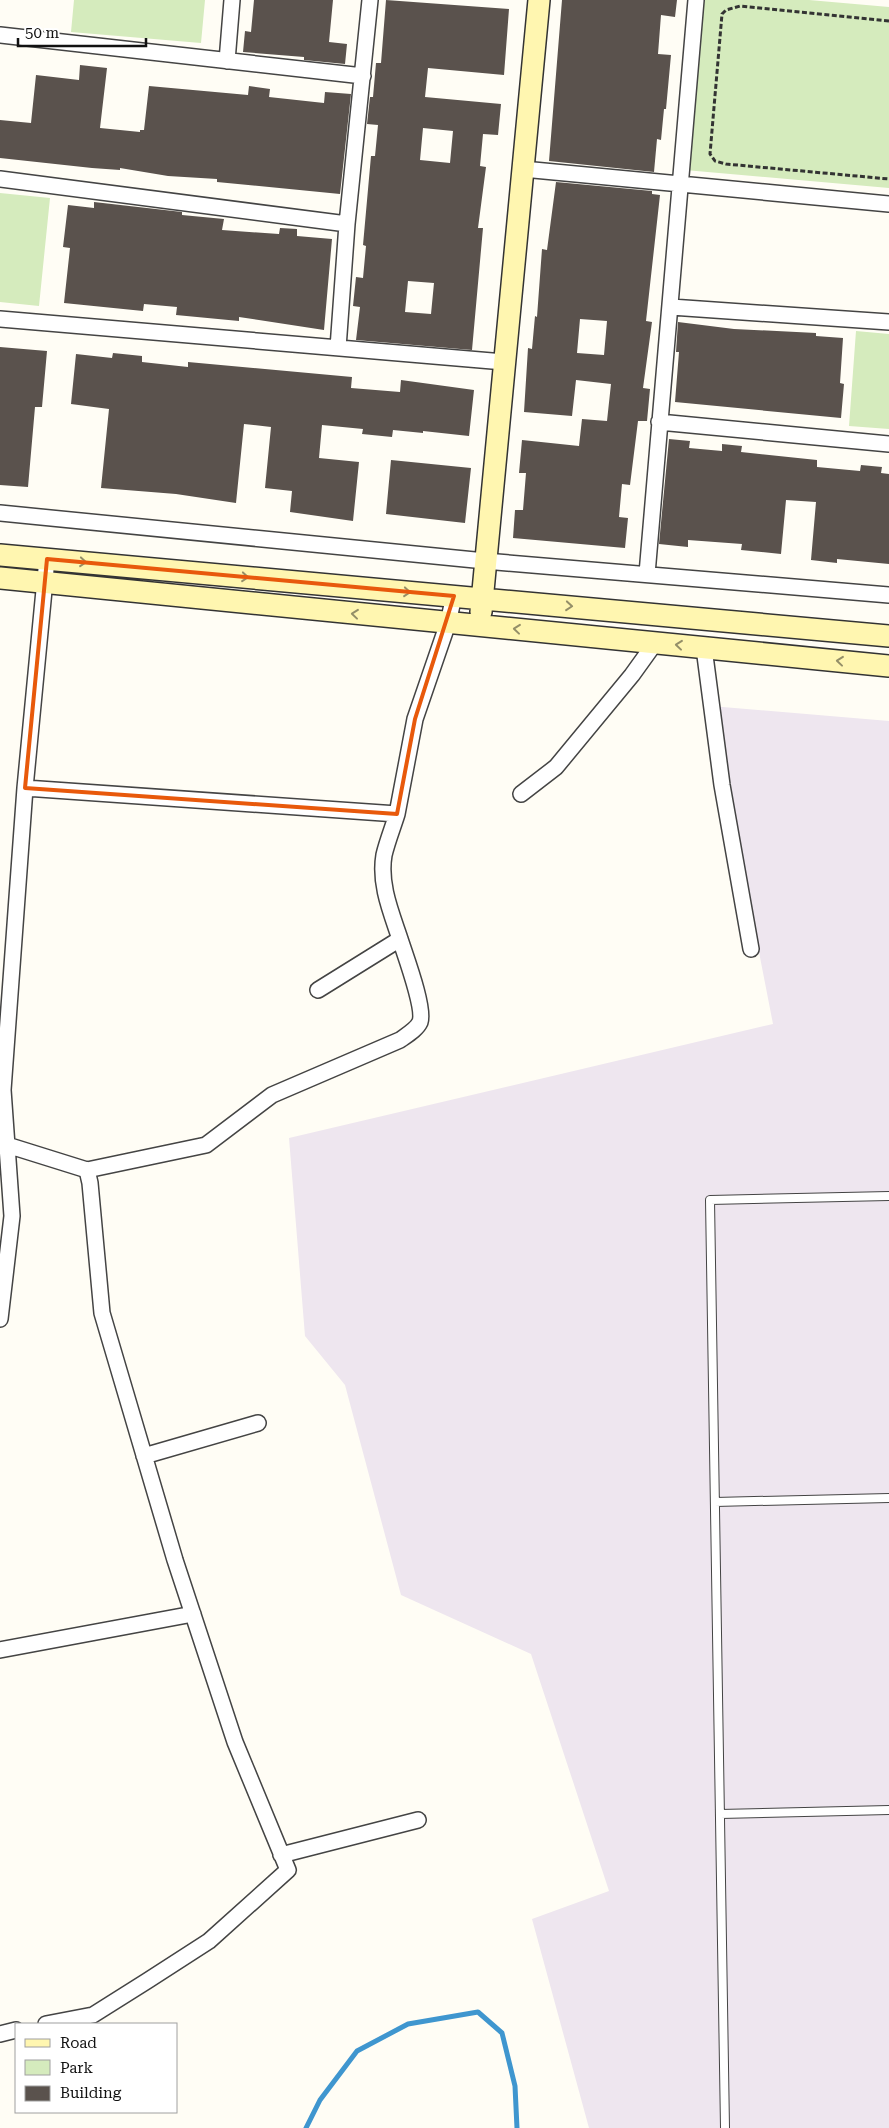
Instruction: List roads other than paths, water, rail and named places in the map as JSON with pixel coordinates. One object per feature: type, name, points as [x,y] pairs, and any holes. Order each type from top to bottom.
[{"type":"street","points":[[227,61],[232,0]]},
{"type":"street","points":[[338,348],[347,224],[370,0]]},
{"type":"street","points":[[481,625],[485,561],[539,0]]},
{"type":"street","points":[[647,574],[696,0]]},
{"type":"street","points":[[0,35],[363,76]]},
{"type":"street","points":[[523,169],[889,204]]},
{"type":"street","points":[[0,179],[347,224]]},
{"type":"street","points":[[671,307],[889,322]]},
{"type":"street","points":[[0,319],[504,362]]},
{"type":"street","points":[[659,422],[889,444]]},
{"type":"street","points":[[0,513],[485,561],[889,595]]},
{"type":"street","points":[[0,555],[889,636]]},
{"type":"street","points":[[0,1319],[12,1216],[3,1090],[6,969],[25,788],[43,582],[47,559]]},
{"type":"street","points":[[0,578],[889,666]]},
{"type":"street","points":[[7,1144],[87,1170],[206,1145],[272,1095],[400,1040],[413,1031],[420,1022],[420,1008],[386,899],[384,856],[397,814],[416,719],[448,623],[454,596]]},
{"type":"street","points":[[521,794],[556,767],[632,675],[655,643]]},
{"type":"street","points":[[704,648],[722,785],[751,949]]},
{"type":"street","points":[[25,788],[397,814]]},
{"type":"street","points":[[318,990],[400,939]]},
{"type":"street","points":[[51,2023],[93,2015],[209,1941],[288,1870],[235,1742],[144,1456],[102,1313],[90,1183],[87,1170]]},
{"type":"street","points":[[144,1456],[258,1423]]},
{"type":"street","points":[[0,1650],[193,1614]]},
{"type":"street","points":[[281,1854],[418,1820]]},
{"type":"lane","points":[[725,2128],[710,1200],[889,1196]]},
{"type":"lane","points":[[715,1502],[889,1498]]},
{"type":"lane","points":[[720,1814],[889,1810]]},
{"type":"waterway","points":[[306,2128],[320,2100],[357,2051],[408,2024],[478,2012],[502,2033],[515,2086],[517,2128]]}]
